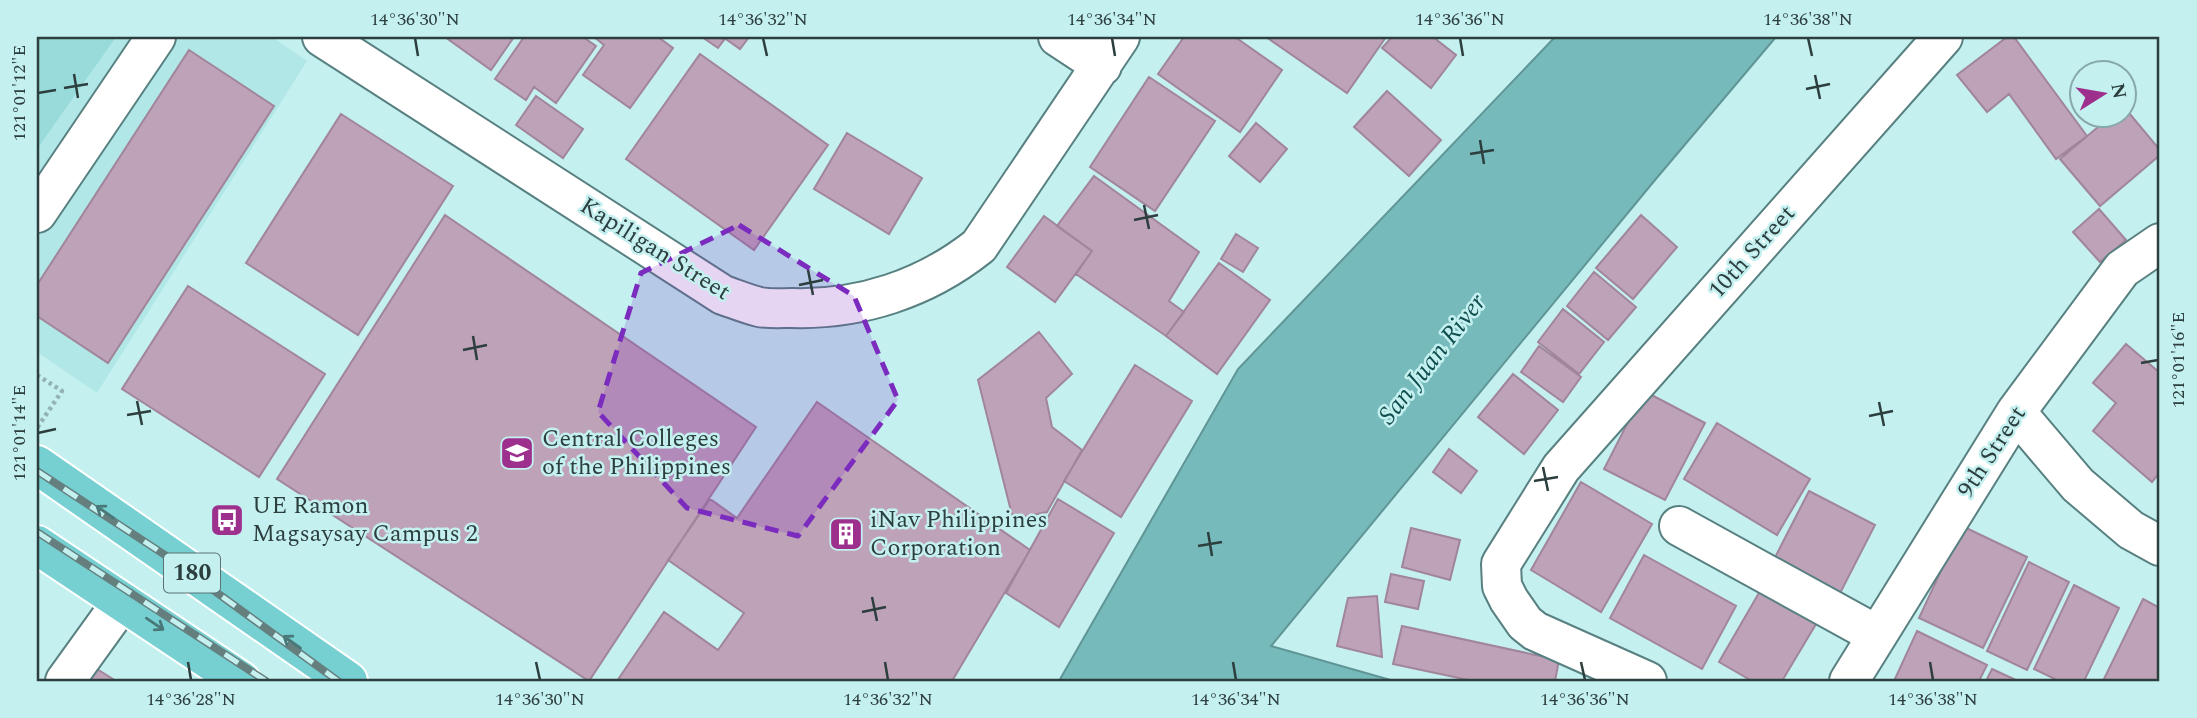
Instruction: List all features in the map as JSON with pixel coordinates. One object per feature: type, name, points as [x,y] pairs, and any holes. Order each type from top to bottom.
[{"type":"main road","name":"180","points":[[37,465],[348,681]]},
{"type":"main road","name":"180","points":[[37,545],[235,680]]},
{"type":"street","points":[[37,213],[156,37]]},
{"type":"street","name":"Kapiligan Street","points":[[322,37],[723,295],[760,307],[829,308],[867,302],[900,291],[960,261],[979,246],[1111,51]]},
{"type":"street","points":[[1058,37],[1111,51]]},
{"type":"street","name":"10th Street","points":[[1647,681],[1535,631],[1516,613],[1502,586],[1501,564],[1561,468],[1943,37]]},
{"type":"street","name":"9th Street","points":[[1849,681],[2016,412],[2122,269],[2160,243]]},
{"type":"street","points":[[2016,412],[2078,485],[2131,530],[2160,546]]},
{"type":"street","points":[[1679,526],[1877,635]]},
{"type":"street","points":[[65,681],[122,602]]},
{"type":"path","points":[[37,374],[62,391],[37,429]]},
{"type":"highlighted area","points":[[739,225],[854,296],[898,400],[798,536],[687,508],[598,412],[641,273]]},
{"type":"shaded area","points":[[37,37],[272,37],[307,61],[97,393],[37,352]]},
{"type":"shaded area","points":[[37,37],[116,37],[37,149]]},
{"type":"water","name":"San Juan River","points":[[1555,37],[1776,37],[1271,646],[1394,681],[1059,681],[1238,369]]},
{"type":"building","points":[[445,37],[514,37],[491,70]]},
{"type":"building","points":[[524,37],[583,37],[596,46],[556,103],[534,87],[526,100],[495,79]]},
{"type":"building","points":[[594,37],[658,37],[673,48],[630,108],[583,75],[604,45]]},
{"type":"building","points":[[702,37],[719,37],[724,40],[718,48]]},
{"type":"building","points":[[723,37],[749,37],[740,49]]},
{"type":"building","points":[[1184,37],[1235,37],[1282,70],[1240,132],[1158,74]]},
{"type":"building","points":[[1266,37],[1386,37],[1347,93]]},
{"type":"building","points":[[1392,37],[1433,37],[1456,55],[1431,88],[1382,48]]},
{"type":"building","points":[[2007,37],[2014,37],[2068,110],[2068,130],[2083,130],[2087,136],[2056,159],[2009,94],[1987,112],[1957,75]]},
{"type":"building","points":[[189,50],[274,106],[108,363],[37,316],[37,285]]},
{"type":"building","points":[[700,54],[828,145],[754,250],[626,159]]},
{"type":"building","points":[[1149,77],[1215,121],[1155,211],[1090,167]]},
{"type":"building","points":[[1387,91],[1441,140],[1409,176],[1354,127]]},
{"type":"building","points":[[536,96],[583,129],[563,158],[516,125]]},
{"type":"building","points":[[341,114],[453,186],[358,335],[246,263]]},
{"type":"building","points":[[1256,123],[1287,149],[1260,182],[1229,156]]},
{"type":"building","points":[[2138,124],[2160,150],[2160,155],[2100,206],[2060,159],[2094,130],[2138,130]]},
{"type":"building","points":[[847,133],[922,178],[889,234],[814,189]]},
{"type":"building","points":[[1094,176],[1199,252],[1169,301],[1184,312],[1166,336],[1076,274],[1092,251],[1057,226]]},
{"type":"building","points":[[2099,209],[2126,240],[2100,262],[2073,232]]},
{"type":"building","name":"Central Colleges of the Philippines","points":[[445,215],[756,427],[589,681],[277,479]]},
{"type":"building","points":[[1641,215],[1677,247],[1633,299],[1596,268]]},
{"type":"building","points":[[1044,216],[1092,251],[1055,302],[1007,267]]},
{"type":"building","points":[[1236,234],[1258,248],[1243,272],[1221,259]]},
{"type":"building","points":[[1219,263],[1270,300],[1217,374],[1166,336]]},
{"type":"building","points":[[1594,272],[1636,307],[1608,340],[1567,306]]},
{"type":"building","points":[[188,286],[325,374],[259,477],[122,389]]},
{"type":"building","points":[[1563,309],[1604,342],[1579,374],[1538,342]]},
{"type":"building","points":[[1039,332],[1072,374],[1046,398],[1052,427],[1082,450],[1047,512],[1013,519],[978,380]]},
{"type":"building","points":[[2126,344],[2160,373],[2160,472],[2152,482],[2093,431],[2116,403],[2093,383]]},
{"type":"building","points":[[1539,346],[1581,377],[1563,402],[1521,372]]},
{"type":"building","points":[[1135,365],[1192,401],[1121,517],[1064,481]]},
{"type":"building","points":[[1513,374],[1558,410],[1524,454],[1478,417]]},
{"type":"building","points":[[1644,391],[1705,423],[1665,500],[1604,469]]},
{"type":"building","name":"iNav Philippines Corporation","points":[[817,402],[1030,550],[952,681],[617,681],[664,612],[718,650],[744,613],[668,560],[710,499],[737,518]]},
{"type":"building","points":[[1717,423],[1810,479],[1777,535],[1684,479]]},
{"type":"building","points":[[1449,449],[1477,471],[1461,493],[1433,472]]},
{"type":"building","points":[[1581,482],[1652,524],[1601,612],[1531,570]]},
{"type":"building","points":[[1809,491],[1875,525],[1834,605],[1768,571]]},
{"type":"building","points":[[1058,499],[1114,533],[1059,627],[1006,593]]},
{"type":"building","points":[[1962,526],[2027,557],[1983,648],[1919,618]]},
{"type":"building","points":[[1411,528],[1460,540],[1450,580],[1402,567]]},
{"type":"building","points":[[1644,555],[1736,606],[1702,669],[1610,618]]},
{"type":"building","points":[[2029,562],[2069,582],[2027,670],[1987,651]]},
{"type":"building","points":[[1391,574],[1424,581],[1418,609],[1385,602]]},
{"type":"building","points":[[2074,585],[2119,608],[2084,681],[2059,681],[2034,669]]},
{"type":"building","points":[[1760,591],[1816,624],[1782,681],[1752,681],[1719,662]]},
{"type":"building","points":[[1377,596],[1382,657],[1337,646],[1348,598]]},
{"type":"building","points":[[2143,599],[2160,608],[2160,681],[2103,681]]},
{"type":"building","points":[[1402,626],[1559,660],[1555,681],[1473,681],[1393,664]]},
{"type":"building","points":[[1917,631],[1987,665],[1979,681],[1894,681]]},
{"type":"building","points":[[89,664],[116,681],[78,681]]},
{"type":"building","points":[[1992,669],[2018,681],[1986,681]]},
{"type":"railway","points":[[37,471],[168,557],[338,681]]},
{"type":"railway","points":[[37,532],[266,681]]},
{"type":"place","name":"Central Colleges of the Philippines","points":[[517,453]]},
{"type":"place","name":"UE Ramon Magsaysay Campus 2","points":[[227,520]]},
{"type":"place","name":"iNav Philippines Corporation","points":[[846,534]]}]
